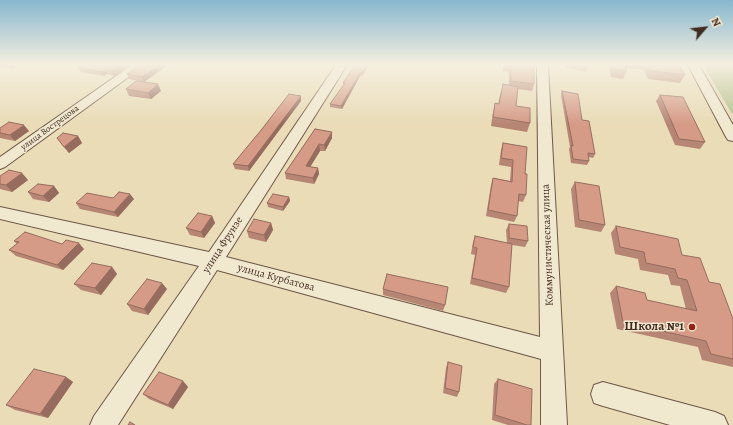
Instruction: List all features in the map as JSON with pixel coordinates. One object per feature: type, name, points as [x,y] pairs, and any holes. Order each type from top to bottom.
[{"type":"street","name":"улица Вострецова","points":[[0,164],[111,85]]},
{"type":"street","name":"улица Фрунзе","points":[[103,425],[213,261],[328,85]]},
{"type":"street","name":"Коммунистическая улица","points":[[544,85],[554,425]]},
{"type":"street","points":[[704,85],[733,137]]},
{"type":"street","name":"улица Курбатова","points":[[0,213],[213,261],[551,351]]},
{"type":"street","points":[[603,394],[715,425]]},
{"type":"green space","points":[[715,85],[733,85],[732,114]]},
{"type":"building","points":[[131,85],[157,85],[148,93],[126,89]]},
{"type":"building","points":[[344,85],[353,85],[341,106],[330,104]]},
{"type":"building","points":[[503,85],[518,87],[516,106],[530,108],[530,123],[493,117],[495,103],[499,104]]},
{"type":"building","points":[[562,91],[578,94],[582,120],[589,121],[595,154],[588,153],[589,161],[573,159],[571,145],[573,146]]},
{"type":"building","points":[[289,94],[301,96],[248,166],[233,164],[262,129]]},
{"type":"building","points":[[660,95],[683,97],[705,142],[679,139]]},
{"type":"building","points":[[9,122],[24,125],[10,135],[0,133],[0,128]]},
{"type":"building","points":[[315,129],[332,132],[324,145],[319,144],[306,166],[318,168],[313,178],[285,173]]},
{"type":"building","points":[[63,133],[78,136],[64,147],[57,138]]},
{"type":"building","points":[[503,143],[527,147],[525,174],[527,174],[526,195],[519,194],[517,216],[488,210],[493,178],[512,182],[513,160],[501,158]]},
{"type":"building","points":[[9,170],[22,173],[6,185],[0,184],[0,176]]},
{"type":"building","points":[[575,182],[599,186],[605,225],[579,220]]},
{"type":"building","points":[[38,184],[54,186],[43,196],[28,192]]},
{"type":"building","points":[[119,192],[130,194],[114,212],[76,203],[87,193],[113,198]]},
{"type":"building","points":[[273,194],[289,197],[283,207],[267,203]]},
{"type":"building","points":[[198,213],[212,216],[201,232],[186,228]]},
{"type":"building","points":[[254,219],[271,223],[264,235],[247,231]]},
{"type":"building","points":[[509,224],[527,226],[528,241],[509,238]]},
{"type":"building","points":[[616,226],[678,239],[682,255],[700,258],[709,282],[720,284],[733,319],[733,359],[711,354],[706,341],[623,322],[616,286],[645,293],[647,300],[697,311],[687,280],[678,278],[675,269],[646,263],[644,252],[620,247]]},
{"type":"building","points":[[25,232],[62,244],[66,240],[79,243],[57,265],[9,250],[19,242],[14,241]]},
{"type":"building","points":[[475,236],[512,244],[509,287],[472,278],[477,248],[473,247]]},
{"type":"building","points":[[92,263],[112,267],[95,288],[74,284]]},
{"type":"building","points":[[387,274],[448,287],[445,305],[383,289]]},
{"type":"building","points":[[147,279],[162,283],[144,309],[127,304]]},
{"type":"building","points":[[448,362],[462,366],[459,392],[445,388]]},
{"type":"building","points":[[34,369],[66,377],[40,414],[6,405]]},
{"type":"building","points":[[159,372],[183,381],[168,405],[143,394]]},
{"type":"building","points":[[498,379],[532,389],[531,425],[495,415]]},
{"type":"building","points":[[130,422],[135,425],[128,425]]},
{"type":"place","name":"Школа №1","points":[[692,327]]}]
